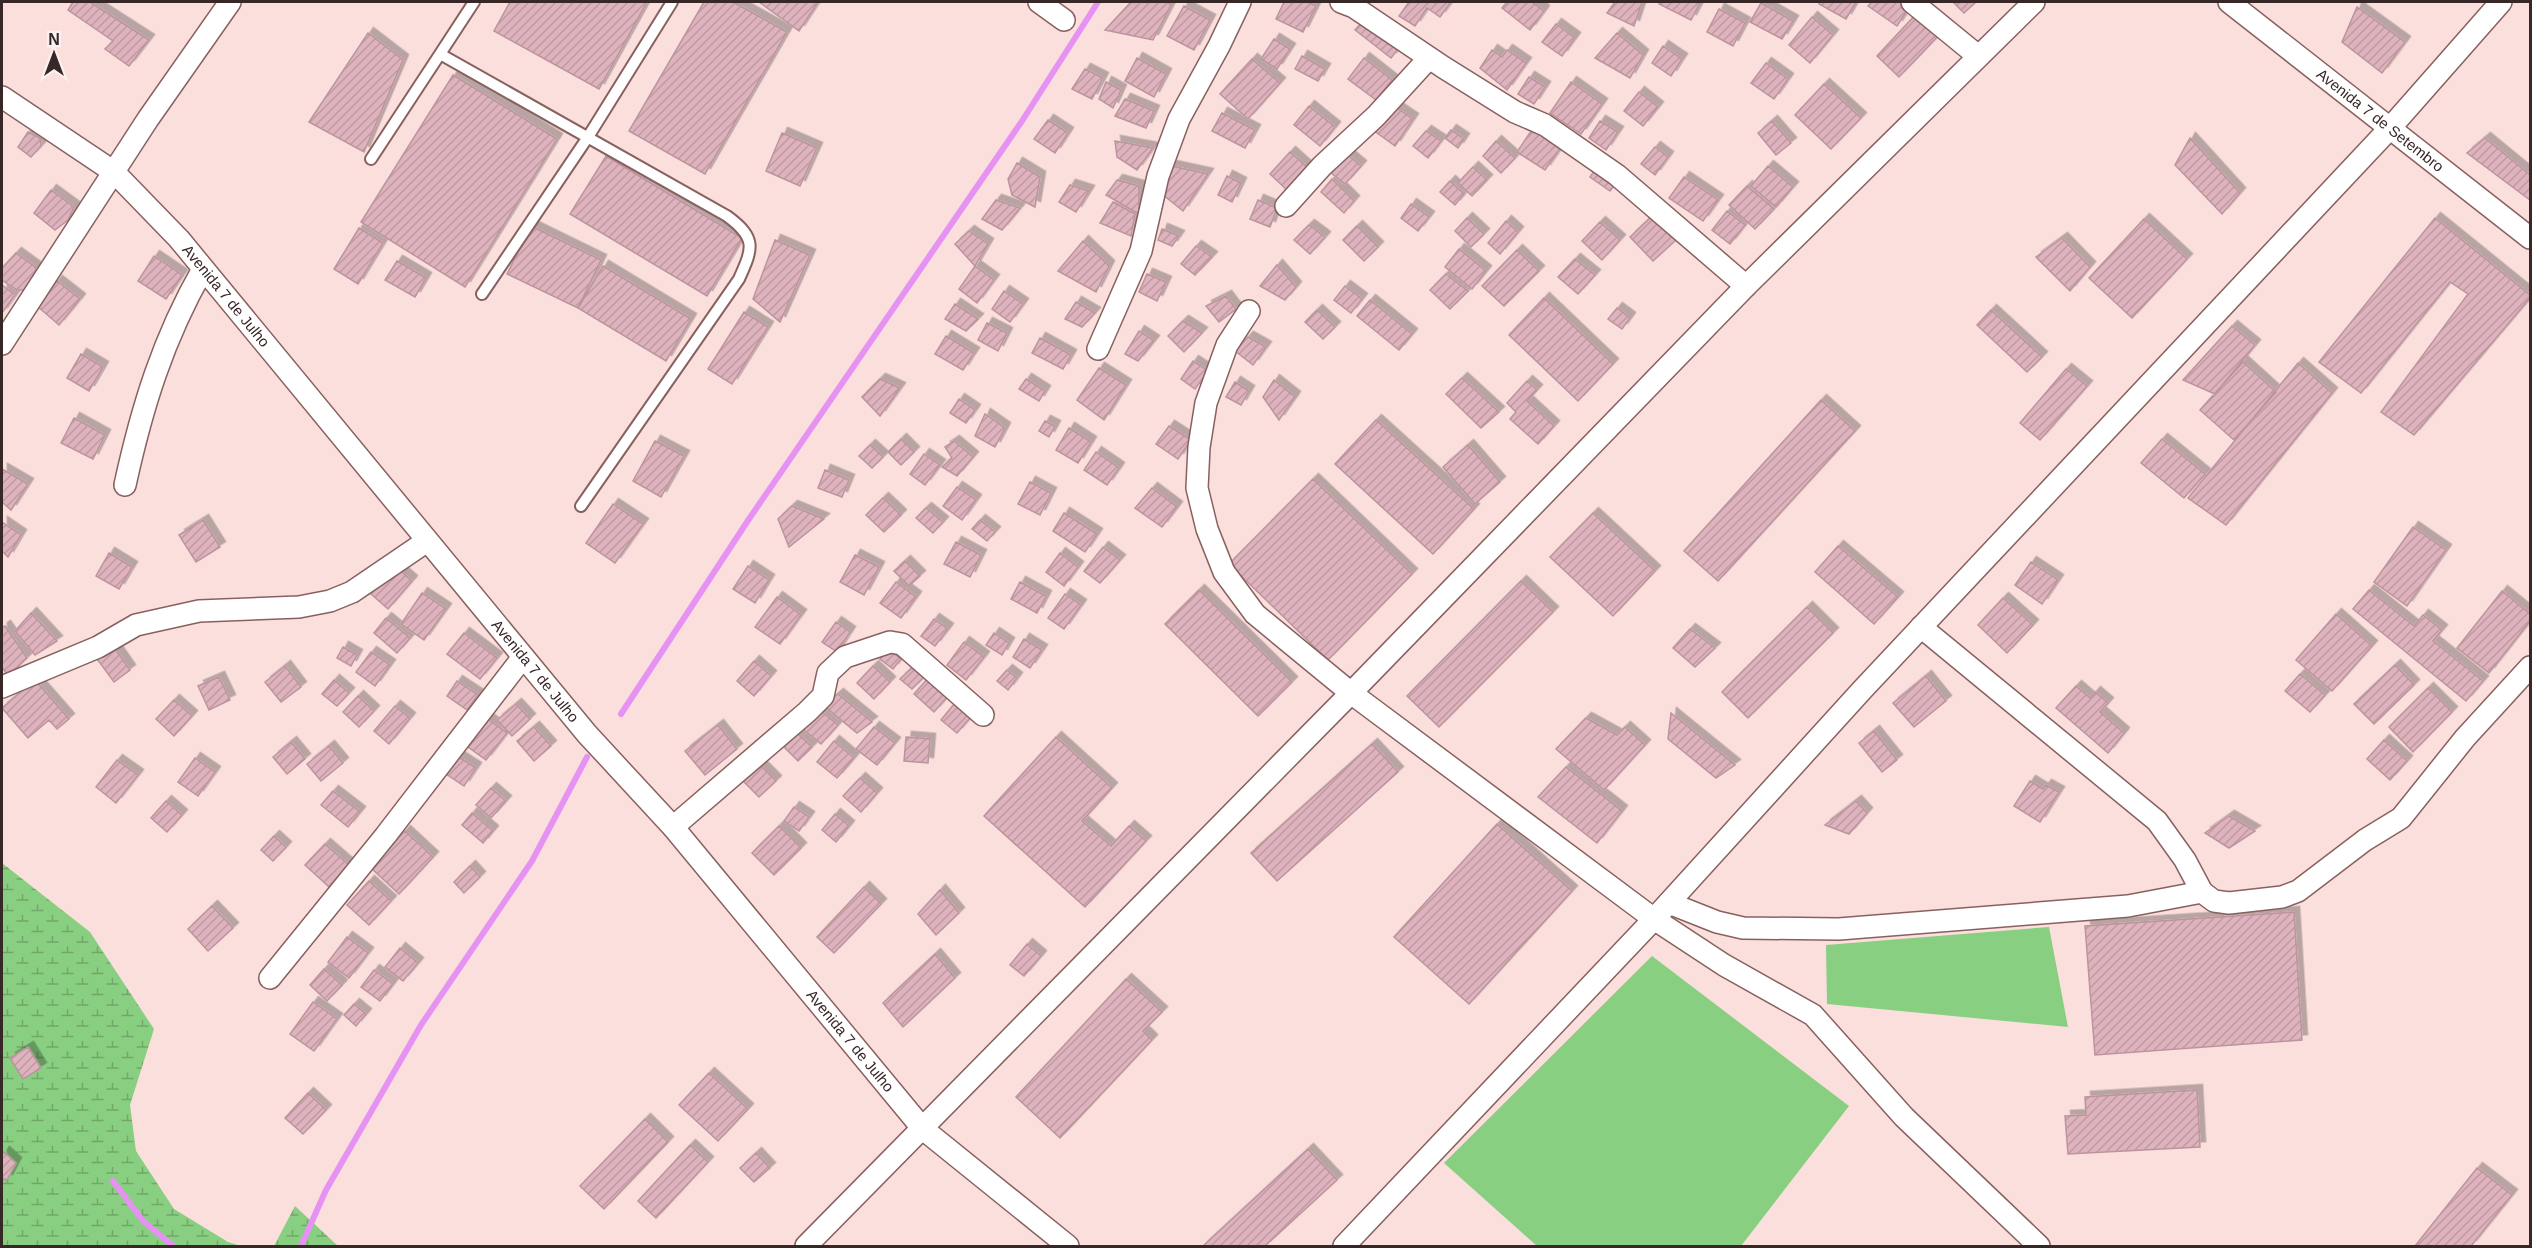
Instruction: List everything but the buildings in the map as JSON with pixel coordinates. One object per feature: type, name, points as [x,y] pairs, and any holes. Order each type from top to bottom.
[{"type":"street","points":[[2,344],[114,172],[230,2]]},
{"type":"street","points":[[1039,2],[1064,20]]},
{"type":"street","points":[[1098,349],[1141,251],[1158,176],[1179,119],[1220,46],[1240,2]]},
{"type":"street","points":[[1341,2],[1354,7],[1515,112],[1545,125],[1617,175],[1746,286]]},
{"type":"street","points":[[1912,2],[1978,56]]},
{"type":"street","points":[[806,1246],[924,1129],[1351,693],[1746,286],[2034,2]]},
{"type":"street","name":"Avenida 7 de Setembro","points":[[2229,2],[2391,126],[2530,238]]},
{"type":"street","points":[[1344,1246],[1669,903],[1921,627],[2391,126],[2501,2]]},
{"type":"street","points":[[1286,206],[1322,166],[1376,116],[1429,58]]},
{"type":"street","name":"Avenida 7 de Julho","points":[[2,98],[114,172],[179,239],[587,734],[673,827],[924,1129],[1068,1246]]},
{"type":"street","points":[[125,485],[140,415],[163,348],[178,313],[203,268]]},
{"type":"street","points":[[1249,311],[1227,345],[1206,403],[1199,447],[1197,488],[1207,529],[1224,572],[1255,614],[1351,693],[1654,919],[1724,965],[1813,1015],[1904,1116],[2039,1246]]},
{"type":"street","points":[[2,687],[98,647],[136,625],[199,611],[289,608],[330,601],[352,592],[427,541]]},
{"type":"street","points":[[1921,627],[2157,821],[2185,860],[2202,892],[2214,901],[2229,903],[2282,897],[2298,891],[2400,818],[2465,738],[2530,667]]},
{"type":"street","points":[[673,827],[807,712],[823,696],[828,673],[845,657],[890,642],[902,644],[983,716]]},
{"type":"street","points":[[270,978],[386,835],[524,657]]},
{"type":"street","points":[[1669,903],[1717,922],[1743,928],[1839,929],[2127,906],[2202,892]]},
{"type":"lane","points":[[370,159],[474,2]]},
{"type":"lane","points":[[482,294],[588,137],[672,2]]},
{"type":"lane","points":[[440,54],[727,216],[744,228],[751,242],[748,258],[739,279],[581,506]]},
{"type":"green space","points":[[2,863],[90,932],[154,1029],[130,1105],[136,1151],[174,1209],[228,1242],[241,1246],[2,1246]]},
{"type":"green space","points":[[2049,927],[2068,1027],[1827,1004],[1826,945]]},
{"type":"green space","points":[[1652,956],[1849,1106],[1741,1246],[1537,1246],[1444,1163]]},
{"type":"green space","points":[[295,1206],[338,1246],[274,1246]]},
{"type":"waterway","points":[[621,714],[749,519],[1022,121],[1098,2]]},
{"type":"waterway","points":[[301,1246],[326,1190],[421,1025],[532,861],[587,757]]},
{"type":"waterway","points":[[113,1181],[143,1221],[173,1246]]}]
